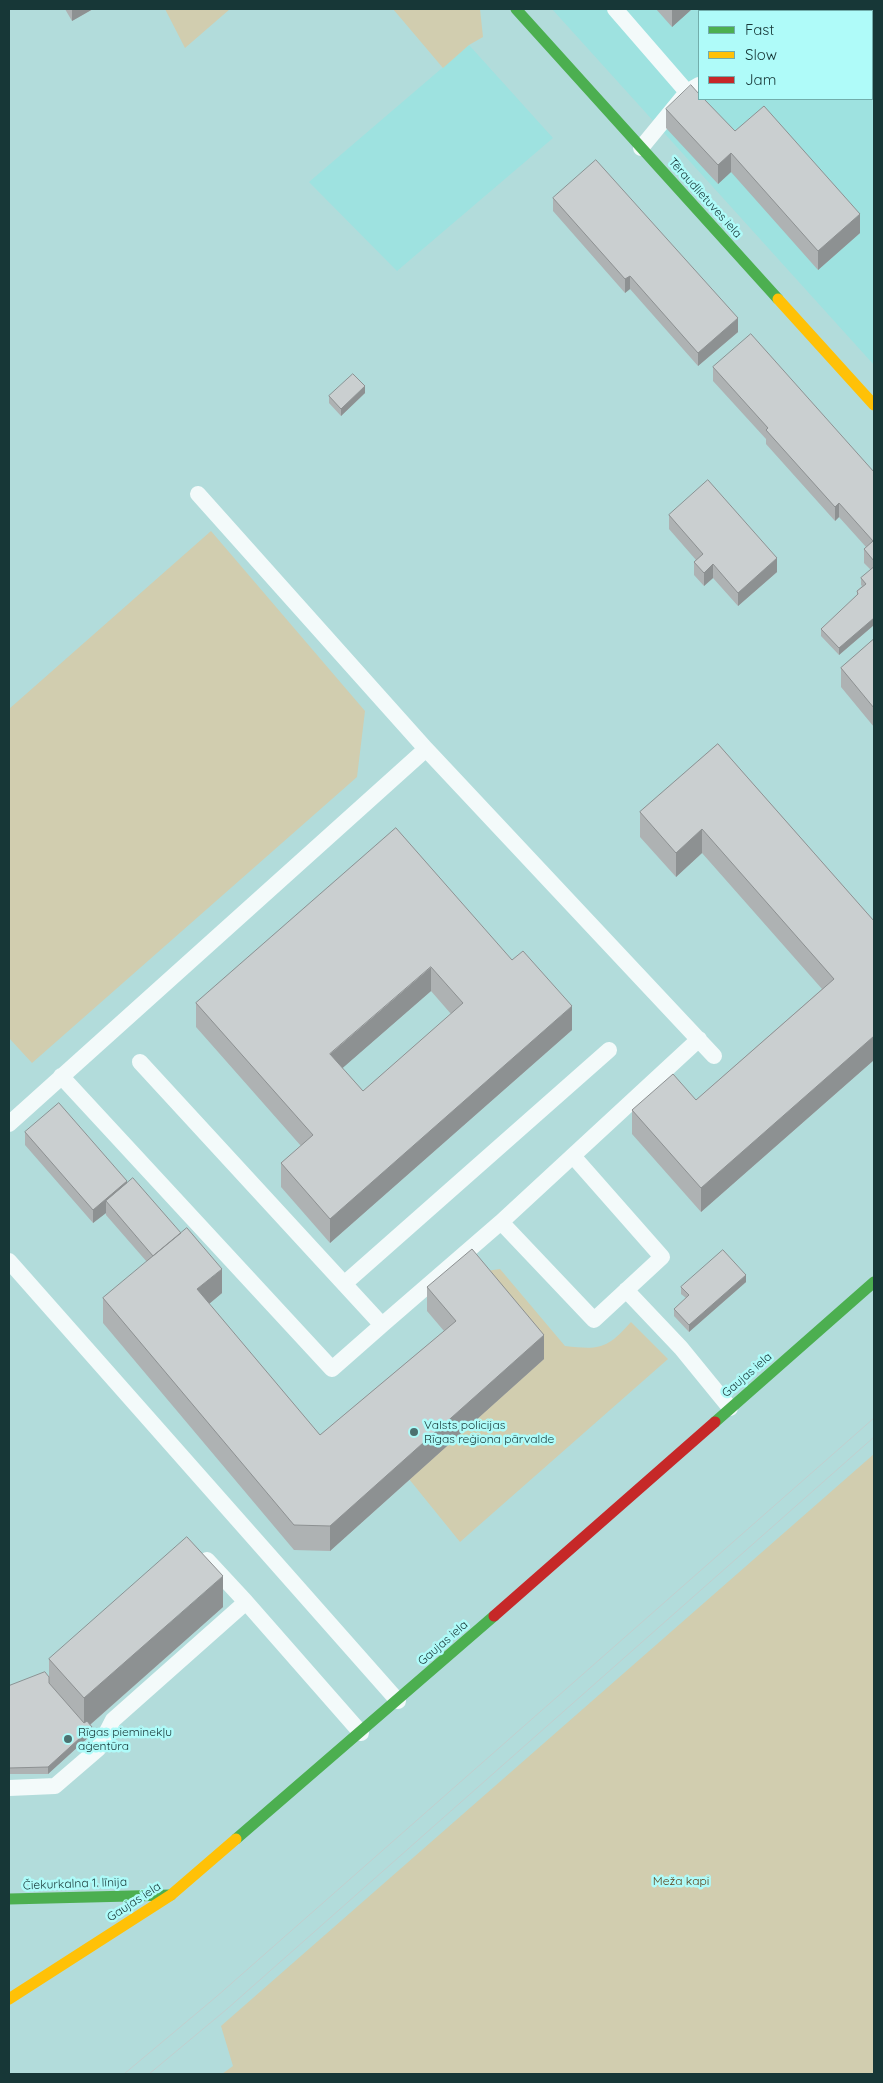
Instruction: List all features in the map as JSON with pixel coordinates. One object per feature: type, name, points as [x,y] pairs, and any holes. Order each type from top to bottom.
[{"type":"street","name":"Tēraudlietuves iela","points":[[516,9],[874,405]]},
{"type":"street","name":"Gaujas iela","points":[[9,1998],[171,1895],[398,1701],[874,1282]]},
{"type":"street","name":"Čiekurkalna 1. līnija","points":[[9,1899],[171,1895]]},
{"type":"lane","points":[[615,9],[693,89],[641,148]]},
{"type":"lane","points":[[198,494],[426,749],[714,1056]]},
{"type":"lane","points":[[9,1124],[426,749]]},
{"type":"lane","points":[[61,1076],[332,1369],[501,1222],[699,1039]]},
{"type":"lane","points":[[344,1284],[609,1050]]},
{"type":"lane","points":[[140,1062],[382,1325]]},
{"type":"lane","points":[[501,1222],[594,1320],[662,1257],[573,1156]]},
{"type":"lane","points":[[9,1261],[398,1701]]},
{"type":"lane","points":[[626,1290],[681,1348],[730,1408]]},
{"type":"lane","points":[[193,1554],[200,1552],[361,1733]]},
{"type":"lane","points":[[9,1788],[55,1786],[98,1749],[113,1720],[246,1602]]},
{"type":"shaded area","points":[[552,9],[874,9],[874,365]]},
{"type":"shaded area","points":[[469,45],[553,138],[397,271],[309,182]]},
{"type":"green space","points":[[165,9],[230,9],[185,48]]},
{"type":"green space","points":[[393,9],[480,9],[483,37],[469,45],[443,68]]},
{"type":"green space","points":[[211,531],[365,711],[357,777],[32,1063],[9,1038],[9,709]]},
{"type":"green space","points":[[500,1269],[565,1346],[587,1348],[602,1346],[609,1343],[631,1322],[668,1359],[460,1542],[409,1479],[472,1273]]},
{"type":"green space","name":"Meža kapi","points":[[874,1454],[874,2074],[222,2074],[233,2066],[221,2026]]},
{"type":"building","points":[[721,9],[751,9],[750,10]]},
{"type":"building","points":[[691,85],[698,93],[698,100],[705,100],[735,131],[764,106],[860,214],[818,251],[731,153],[718,165],[666,109]]},
{"type":"building","points":[[596,160],[738,318],[698,353],[630,276],[625,279],[553,198]]},
{"type":"building","points":[[751,334],[874,472],[874,561],[864,549],[873,541],[839,503],[835,507],[713,367]]},
{"type":"building","points":[[353,374],[365,386],[341,409],[329,396]]},
{"type":"building","points":[[708,480],[777,558],[738,593],[713,564],[704,573],[694,562],[703,554],[669,515]]},
{"type":"building","points":[[874,567],[874,618],[839,648],[821,629],[858,594],[857,591],[866,584],[861,578]]},
{"type":"building","points":[[874,639],[874,708],[841,668]]},
{"type":"building","points":[[718,744],[874,921],[874,1036],[701,1188],[632,1110],[673,1074],[696,1100],[834,979],[702,829],[676,853],[640,812]]},
{"type":"building","points":[[396,828],[512,960],[523,951],[572,1006],[330,1219],[281,1163],[313,1135],[196,1003]],"holes":[[[431,967],[463,1003],[363,1091],[330,1054]]]},
{"type":"building","points":[[59,1103],[127,1181],[93,1210],[25,1132]]},
{"type":"building","points":[[133,1178],[181,1233],[153,1256],[106,1201]]},
{"type":"building","points":[[187,1228],[222,1269],[197,1289],[320,1435],[456,1321],[427,1287],[472,1249],[544,1335],[330,1526],[294,1525],[103,1298]]},
{"type":"building","points":[[723,1250],[746,1275],[689,1325],[674,1309],[689,1295],[681,1287]]},
{"type":"building","points":[[187,1537],[223,1576],[84,1698],[49,1659]]},
{"type":"building","points":[[45,1672],[49,1677],[49,1683],[84,1723],[87,1721],[92,1727],[48,1767],[9,1768],[9,1686]]},
{"type":"tram line","points":[[124,2074],[216,1997],[874,1418]]},
{"type":"tram line","points":[[149,2074],[227,2009],[874,1437]]},
{"type":"traffic: fast","points":[[516,9],[778,299]]},
{"type":"traffic: fast","points":[[715,1422],[874,1282]]},
{"type":"traffic: fast","points":[[236,1839],[494,1616]]},
{"type":"traffic: fast","points":[[9,1899],[171,1895]]},
{"type":"traffic: slow","points":[[778,299],[874,405]]},
{"type":"traffic: slow","points":[[9,1999],[171,1895],[236,1839]]},
{"type":"traffic: jam","points":[[494,1616],[715,1422]]},
{"type":"place","name":"Valsts policijas Rīgas reģiona pārvalde","points":[[414,1432]]},
{"type":"place","name":"Rīgas pieminekļu aģentūra","points":[[68,1739]]}]
